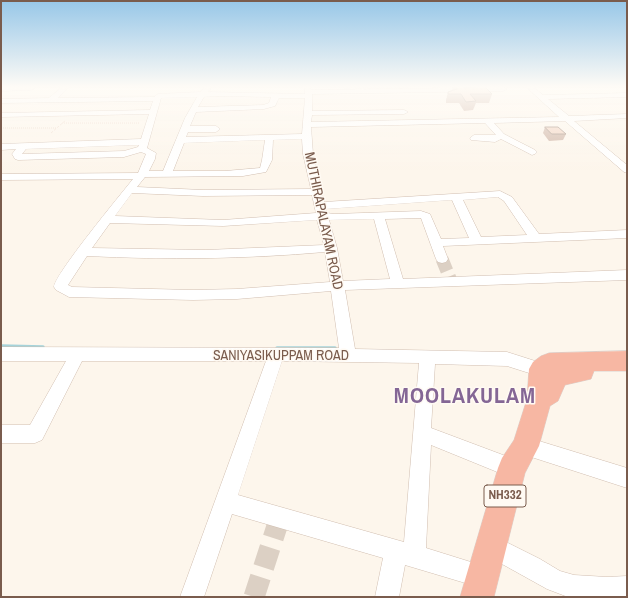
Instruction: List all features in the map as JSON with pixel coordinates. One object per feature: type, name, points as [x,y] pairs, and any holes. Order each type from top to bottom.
[{"type":"highway","points":[[627,361],[549,363],[549,373],[627,371]]},
{"type":"highway","name":"NH332","points":[[480,586],[519,457],[539,399],[549,393],[549,373]]},
{"type":"street","points":[[1,115],[44,114]]},
{"type":"street","points":[[96,114],[150,117]]},
{"type":"street","points":[[142,146],[151,114]]},
{"type":"street","points":[[166,173],[180,144],[191,114],[220,118],[221,114]]},
{"type":"street","name":"MUTHIRAPALAYAM ROAD","points":[[308,114],[306,131],[308,154],[316,192],[331,248],[348,356]]},
{"type":"street","points":[[405,114],[409,123]]},
{"type":"street","points":[[561,114],[627,170]]},
{"type":"street","points":[[180,144],[214,138],[269,137],[306,131],[409,123],[627,116]]},
{"type":"street","points":[[487,121],[501,136],[532,152]]},
{"type":"street","points":[[185,129],[217,126],[214,138]]},
{"type":"street","points":[[474,138],[495,139],[501,136]]},
{"type":"street","points":[[180,144],[237,146],[243,144],[245,137]]},
{"type":"street","points":[[1,177],[141,175],[166,173],[240,173],[260,171],[263,170],[266,164],[269,137]]},
{"type":"street","points":[[24,146],[17,154],[18,157],[124,154],[142,146]]},
{"type":"street","points":[[1,147],[142,146],[152,154],[141,175],[107,218],[61,283],[61,287],[69,292],[193,295],[237,294],[336,286],[627,275]]},
{"type":"street","points":[[76,176],[93,155]]},
{"type":"street","points":[[129,190],[210,193],[316,192]]},
{"type":"street","points":[[107,218],[223,222],[493,194],[505,197],[535,238]]},
{"type":"street","points":[[456,197],[477,241]]},
{"type":"street","points":[[321,211],[334,218],[415,214],[426,216],[442,259]]},
{"type":"street","points":[[379,216],[398,283]]},
{"type":"street","points":[[436,242],[627,234]]},
{"type":"street","points":[[82,252],[186,255],[236,254],[331,248]]},
{"type":"street","name":"SANIYASIKUPPAM ROAD","points":[[1,354],[348,356],[507,359],[549,373]]},
{"type":"street","points":[[1,434],[35,434],[77,355]]},
{"type":"street","points":[[192,597],[227,502],[276,356]]},
{"type":"street","points":[[387,597],[405,553],[422,433],[427,357]]},
{"type":"street","points":[[422,433],[519,457],[627,478]]},
{"type":"street","points":[[227,502],[405,553],[480,586]]},
{"type":"street","points":[[492,546],[555,580],[574,587],[607,589],[627,588]]},
{"type":"path","points":[[62,123],[150,117]]},
{"type":"path","points":[[51,133],[67,119]]},
{"type":"path","points":[[1,128],[57,128]]},
{"type":"building","points":[[545,127],[558,127],[566,134],[552,134]]},
{"type":"waterway","points":[[1,346],[43,347]]},
{"type":"waterway","points":[[277,348],[335,348]]},
{"type":"tunnel","points":[[442,259],[451,281]]},
{"type":"tunnel","points":[[254,597],[280,517]]},
{"type":"district","name":"MOOLAKULAM","points":[[465,397]]}]
